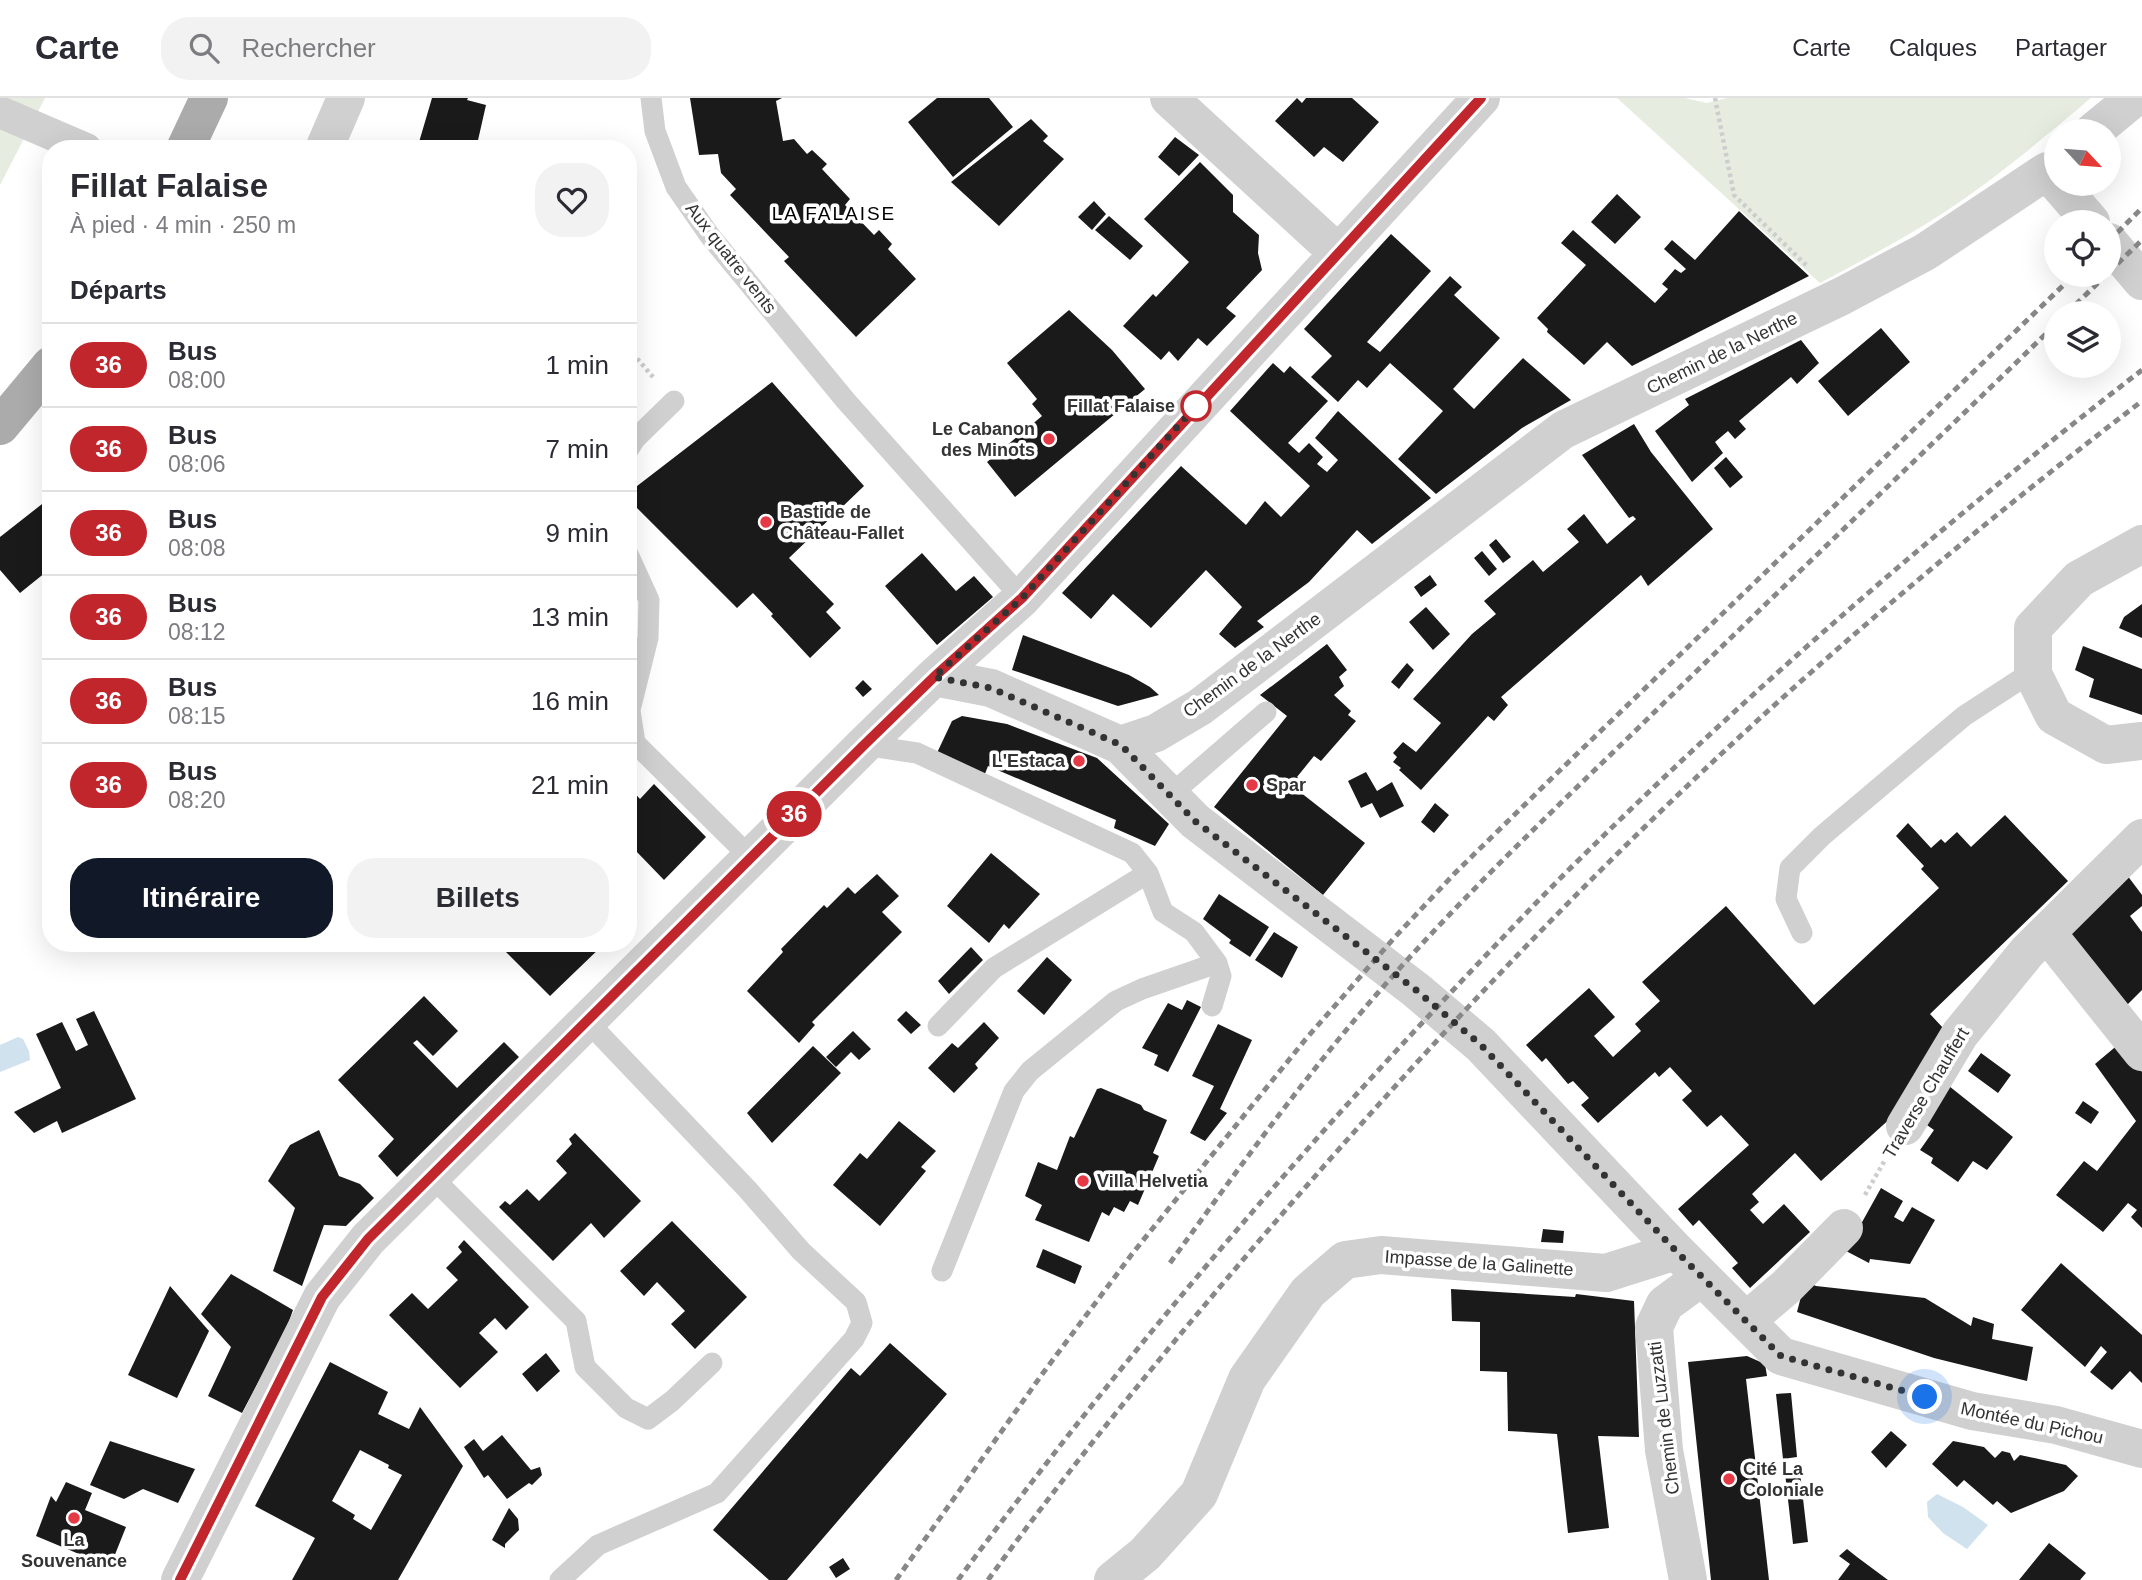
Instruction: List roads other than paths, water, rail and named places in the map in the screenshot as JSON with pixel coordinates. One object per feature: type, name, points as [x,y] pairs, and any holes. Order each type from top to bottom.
[{"type":"main road","points":[[189,140],[209,98]]},
{"type":"main road","points":[[0,426],[42,379]]},
{"type":"street","points":[[328,140],[346,98]]},
{"type":"street","points":[[1169,98],[1337,252]]},
{"type":"street","points":[[180,1580],[322,1297],[368,1239],[864,745],[934,677],[1022,598],[1480,98]]},
{"type":"street","points":[[2109,119],[2134,98]]},
{"type":"street","points":[[0,112],[65,140]]},
{"type":"street","name":"Chemin de la Nerthe","points":[[1121,745],[1156,733],[1200,708],[1563,430],[1842,296],[1925,252],[2044,181]]},
{"type":"street","name":"Chemin de la Nerthe","points":[[2071,196],[2082,210]]},
{"type":"street","points":[[2121,256],[2142,281]]},
{"type":"street","points":[[2142,544],[2079,579],[2033,628],[2033,671],[2054,716],[2106,745],[2142,741]]},
{"type":"street","points":[[934,677],[991,688],[1121,745]]},
{"type":"street","name":"Montée du Pichou","points":[[1121,745],[1195,821],[1416,990],[1481,1045],[1689,1264],[1781,1356],[1972,1411],[2056,1424],[2142,1449]]},
{"type":"street","name":"Traverse Chauffert","points":[[1905,1126],[1960,1034],[2027,952],[2142,838]]},
{"type":"street","points":[[2046,933],[2142,1052]]},
{"type":"street","points":[[1746,1321],[1786,1287],[1844,1228]]},
{"type":"street","name":"Impasse de la Galinette","points":[[1113,1580],[1145,1554],[1199,1494],[1247,1379],[1308,1292],[1345,1261],[1381,1255],[1606,1273],[1689,1264]]},
{"type":"street","name":"Chemin de Luzzatti","points":[[1688,1580],[1664,1450],[1654,1327],[1689,1264]]},
{"type":"lane","name":"Aux quatre vents","points":[[651,98],[654,131],[676,187],[710,236],[846,401],[1022,598]]},
{"type":"lane","points":[[637,437],[674,401]]},
{"type":"lane","points":[[637,574],[649,600],[648,638],[637,682]]},
{"type":"lane","points":[[1802,933],[1786,899],[1790,868],[1822,836],[1964,716],[2033,671]]},
{"type":"lane","points":[[1169,796],[1266,712]]},
{"type":"lane","points":[[637,745],[751,858]]},
{"type":"lane","points":[[864,745],[917,753],[1132,853],[1148,873],[1163,912],[1194,932],[1217,963],[1221,976],[1212,1006]]},
{"type":"lane","points":[[939,1026],[995,968],[1148,873]]},
{"type":"lane","points":[[942,1271],[1014,1091],[1030,1071],[1116,1002],[1142,989],[1217,963]]},
{"type":"lane","points":[[560,1580],[598,1545],[717,1493],[854,1339],[862,1323],[856,1302],[801,1251],[748,1190],[587,1021]]},
{"type":"lane","points":[[432,1177],[576,1321],[585,1367],[626,1408],[648,1419],[672,1401],[712,1363]]},
{"type":"water","points":[[18,1037],[23,1039],[30,1060],[0,1072],[0,1045]]},
{"type":"water","points":[[1937,1494],[1963,1507],[1988,1525],[1967,1549],[1943,1533],[1928,1517],[1927,1502]]},
{"type":"railway","points":[[2121,229],[2142,208]]},
{"type":"railway","points":[[2121,260],[2142,240]]},
{"type":"railway","points":[[896,1580],[1043,1373],[1132,1254],[1305,1040],[1394,938],[1455,873],[1554,776],[2062,287]]},
{"type":"railway","points":[[2079,301],[2094,287]]},
{"type":"railway","points":[[1170,1263],[1322,1060],[1437,927],[1566,798],[2044,336]]},
{"type":"railway","points":[[958,1580],[1125,1365],[1300,1157],[1550,888],[1659,782],[1861,599],[2000,483],[2142,370]]},
{"type":"railway","points":[[988,1580],[1114,1415],[1247,1255],[1356,1129],[1526,946],[1703,771],[1809,674],[2029,489],[2142,401]]},
{"type":"place","name":"Fillat Falaise","points":[[1196,406]]},
{"type":"place","name":"Le Cabanon des Minots","points":[[1049,439]]},
{"type":"place","name":"Bastide de Château-Fallet","points":[[766,522]]},
{"type":"place","name":"L'Estaca","points":[[1079,761]]},
{"type":"place","name":"Spar","points":[[1252,785]]},
{"type":"place","name":"Villa Helvetia","points":[[1083,1181]]},
{"type":"place","name":"Cité La Coloniale","points":[[1729,1479]]},
{"type":"place","name":"La Souvenance","points":[[74,1518]]},
{"type":"district","name":"LA FALAISE","points":[[834,213]]}]
